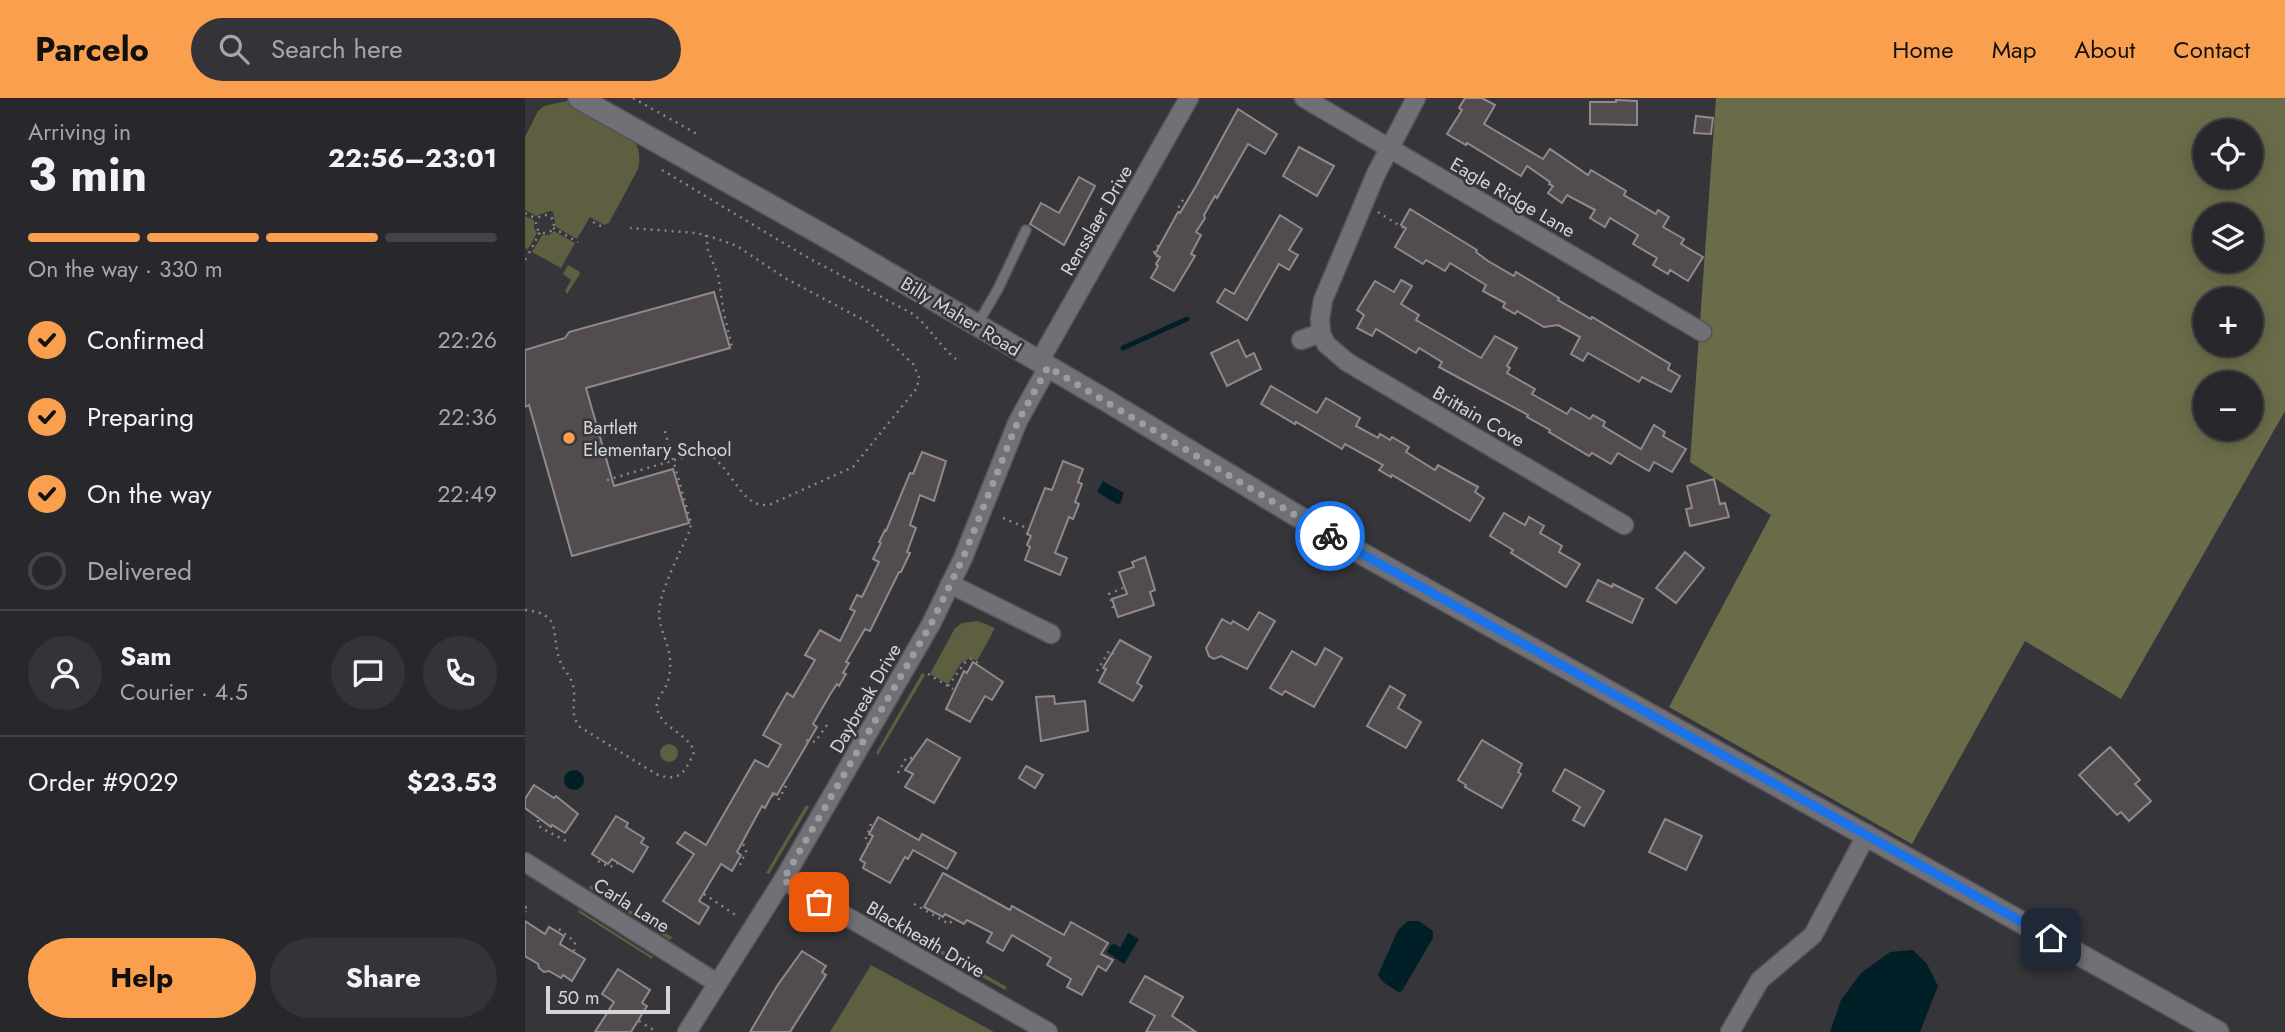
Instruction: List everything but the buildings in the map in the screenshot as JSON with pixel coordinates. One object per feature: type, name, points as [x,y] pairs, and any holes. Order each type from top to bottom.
[{"type":"main road","name":"Billy Maher Road","points":[[579,98],[830,239],[1332,537],[2218,1032]]},
{"type":"street","name":"Rensslaer Drive","points":[[1044,365],[1189,98]]},
{"type":"street","name":"Eagle Ridge Lane","points":[[1304,98],[1702,332]]},
{"type":"street","points":[[1301,340],[1321,333],[1323,300],[1388,148],[1416,98]]},
{"type":"street","name":"Brittain Cove","points":[[1321,333],[1326,344],[1347,362],[1624,526]]},
{"type":"street","name":"Daybreak Drive","points":[[687,1032],[783,880],[931,624],[1044,365]]},
{"type":"street","points":[[950,584],[1051,634]]},
{"type":"street","points":[[1730,1032],[1760,980],[1813,935],[1867,834]]},
{"type":"street","name":"Carla Lane","points":[[525,862],[717,983]]},
{"type":"street","name":"Blackheath Drive","points":[[783,880],[1048,1032]]},
{"type":"lane","points":[[977,325],[1026,230]]},
{"type":"path","points":[[633,98],[697,134]]},
{"type":"path","points":[[662,170],[805,256],[913,314],[960,362]]},
{"type":"path","points":[[1180,212],[1177,211],[1185,196]]},
{"type":"path","points":[[1374,210],[1405,229]]},
{"type":"path","points":[[525,213],[537,219]]},
{"type":"path","points":[[542,215],[551,217],[553,228],[546,233],[540,232],[537,219],[542,215]]},
{"type":"path","points":[[593,222],[605,228]]},
{"type":"path","points":[[553,228],[579,242]]},
{"type":"path","points":[[607,480],[693,454],[708,454],[718,461],[751,501],[771,504],[853,467],[919,384],[913,364],[871,324],[785,278],[737,246],[706,235],[630,228]]},
{"type":"path","points":[[527,256],[540,232]]},
{"type":"path","points":[[706,235],[708,250],[718,275],[732,347]]},
{"type":"path","points":[[1157,245],[1153,254],[1159,257]]},
{"type":"path","points":[[525,610],[543,613],[552,621],[560,660],[571,678],[574,693],[573,716],[580,727],[656,774],[668,779],[681,774],[694,752],[692,746],[662,720],[656,705],[668,682],[671,665],[670,648],[659,615],[673,567],[691,523],[664,428]]},
{"type":"path","points":[[1003,518],[1029,529]]},
{"type":"path","points":[[1113,608],[1109,594],[1123,588]]},
{"type":"path","points":[[1097,671],[1109,651],[1114,654]]},
{"type":"path","points":[[948,686],[965,660],[971,659],[982,665]]},
{"type":"path","points":[[928,674],[953,689]]},
{"type":"path","points":[[806,740],[815,742],[827,725]]},
{"type":"path","points":[[898,773],[906,758],[912,758]]},
{"type":"path","points":[[772,796],[779,799],[787,784]]},
{"type":"path","points":[[538,820],[538,825],[543,829],[570,843]]},
{"type":"path","points":[[871,824],[865,841],[872,848]]},
{"type":"path","points":[[740,865],[746,851],[741,843]]},
{"type":"path","points":[[598,861],[609,867],[620,861]]},
{"type":"path","points":[[704,894],[737,916]]},
{"type":"path","points":[[914,904],[949,924],[953,920]]},
{"type":"path","points":[[525,907],[528,908],[525,912]]},
{"type":"path","points":[[558,929],[575,942],[574,951]]},
{"type":"path","points":[[639,1021],[657,1032]]},
{"type":"green space","points":[[1716,98],[2285,98],[2285,411],[2121,699],[2025,641],[1912,844],[1669,707],[1771,515],[1690,462]]},
{"type":"green space","points":[[567,101],[632,137],[639,156],[638,169],[609,223],[604,225],[590,217],[577,239],[556,227],[553,212],[536,216],[525,210],[525,137],[538,111],[544,106]]},
{"type":"green space","points":[[525,216],[534,220],[537,233],[528,249],[525,248]]},
{"type":"green space","points":[[554,231],[575,243],[561,268],[532,252],[542,235],[549,235]]},
{"type":"green space","points":[[568,265],[580,274],[567,294],[565,291],[571,280],[563,274]]},
{"type":"green space","points":[[978,621],[995,628],[977,661],[970,658],[961,663],[948,684],[930,674],[955,628],[962,623]]},
{"type":"green space","points":[[922,673],[925,675],[878,755],[876,753]]},
{"type":"green space","points":[[665,744],[673,744],[678,753],[676,760],[665,762],[660,757],[660,749]]},
{"type":"green space","points":[[806,805],[809,807],[769,874],[766,873]]},
{"type":"green space","points":[[591,885],[672,937],[670,940],[589,888]]},
{"type":"green space","points":[[579,910],[653,957],[652,959],[578,912]]},
{"type":"green space","points":[[906,930],[1007,987],[1005,990],[904,933]]},
{"type":"green space","points":[[871,965],[994,1032],[830,1032]]},
{"type":"water","points":[[1103,481],[1124,493],[1120,504],[1097,492]]},
{"type":"water","points":[[574,770],[581,773],[584,780],[581,787],[574,790],[567,787],[564,780],[567,773]]},
{"type":"water","points":[[1408,921],[1419,921],[1433,931],[1433,938],[1402,991],[1398,992],[1378,975],[1398,930]]},
{"type":"water","points":[[1128,933],[1139,939],[1124,964],[1107,952],[1111,945],[1115,944],[1120,948]]},
{"type":"water","points":[[1913,950],[1927,964],[1938,986],[1920,1032],[1830,1032],[1841,1000],[1861,973],[1890,952]]},
{"type":"waterway","points":[[1123,348],[1187,319]]},
{"type":"way so far","points":[[819,902],[783,880],[931,624],[963,558],[1018,421],[1048,367],[1330,536]]},
{"type":"place","name":"Bartlett Elementary School","points":[[569,438]]},
{"type":"route","points":[[1330,536],[2051,938]]}]
